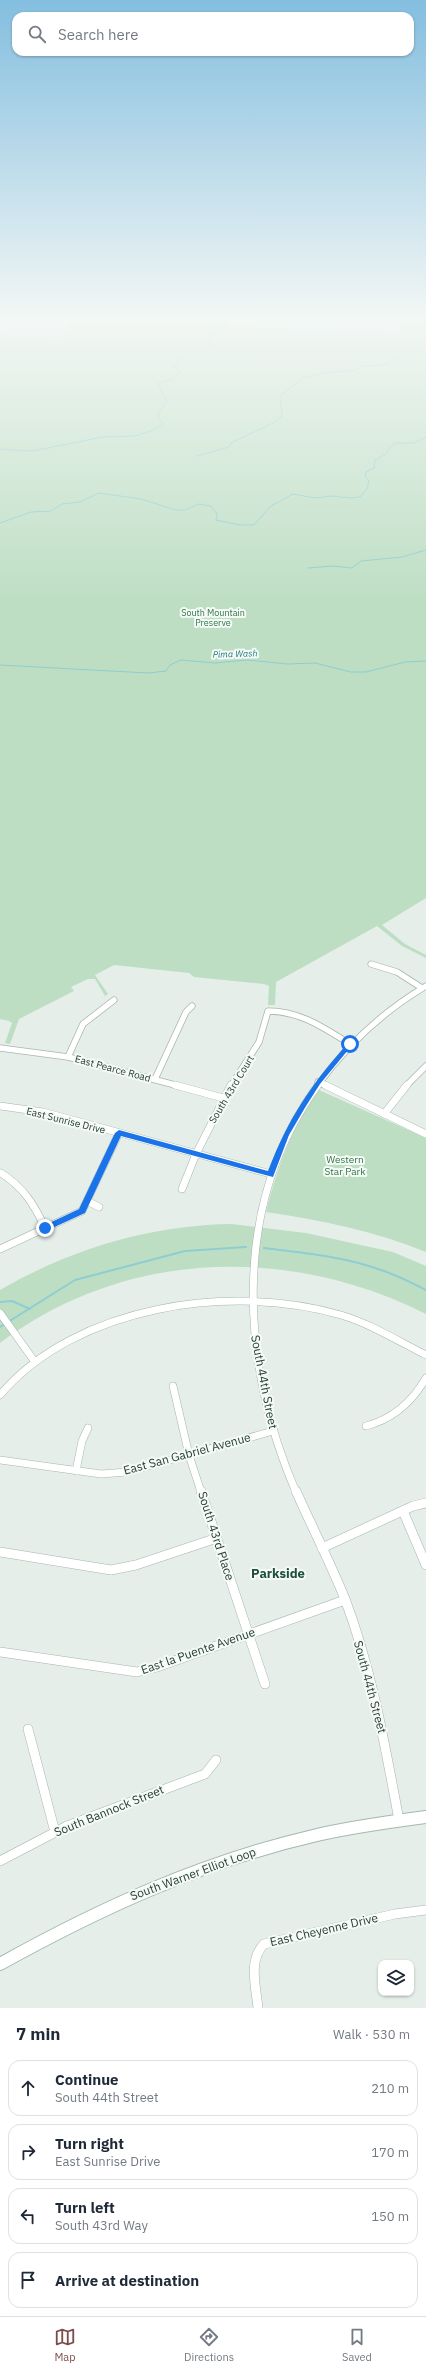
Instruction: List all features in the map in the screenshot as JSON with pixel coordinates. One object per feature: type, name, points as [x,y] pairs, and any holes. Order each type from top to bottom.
[{"type":"main road","name":"South Warner Elliot Loop","points":[[0,1964],[52,1934],[144,1889],[231,1858],[318,1834],[399,1820],[426,1817]]},
{"type":"street","points":[[372,964],[397,972],[424,987]]},
{"type":"street","name":"South 44th Street","points":[[399,1820],[375,1700],[345,1600],[295,1487],[273,1431],[258,1364],[252,1301],[256,1237],[271,1174],[286,1135],[318,1082],[350,1044],[384,1014],[424,987]]},
{"type":"street","points":[[68,1057],[83,1024],[114,1000]]},
{"type":"street","points":[[155,1079],[186,1012],[192,1006]]},
{"type":"street","name":"South 43rd Court","points":[[182,1189],[196,1154],[223,1098],[260,1042],[268,1011],[289,1012],[304,1016],[350,1044]]},
{"type":"street","name":"East Pearce Road","points":[[0,1048],[68,1057],[223,1098]]},
{"type":"street","points":[[384,1114],[412,1078],[426,1066]]},
{"type":"street","points":[[318,1082],[426,1134]]},
{"type":"street","name":"East Sunrise Drive","points":[[0,1106],[43,1112],[271,1174]]},
{"type":"street","points":[[0,1249],[82,1211],[119,1133]]},
{"type":"street","points":[[1,1173],[20,1185],[29,1195],[45,1228]]},
{"type":"street","points":[[87,1201],[99,1207]]},
{"type":"street","points":[[0,1395],[7,1386],[35,1362],[86,1334],[141,1313],[185,1304],[252,1301],[293,1305],[331,1312],[376,1329],[426,1355]]},
{"type":"street","points":[[0,1313],[35,1362]]},
{"type":"street","points":[[366,1426],[376,1424],[395,1413],[412,1400],[426,1378]]},
{"type":"street","name":"South 43rd Place","points":[[172,1386],[189,1455],[265,1684]]},
{"type":"street","points":[[76,1471],[82,1441],[88,1428]]},
{"type":"street","name":"East San Gabriel Avenue","points":[[0,1460],[102,1474],[127,1472],[273,1431]]},
{"type":"street","points":[[322,1548],[403,1511],[426,1503]]},
{"type":"street","points":[[403,1511],[426,1565]]},
{"type":"street","points":[[0,1552],[111,1570],[136,1565],[217,1538]]},
{"type":"street","name":"East la Puente Avenue","points":[[0,1652],[137,1672],[157,1667],[248,1633],[345,1600]]},
{"type":"street","points":[[28,1729],[56,1832]]},
{"type":"street","name":"South Bannock Street","points":[[0,1861],[56,1832],[140,1797],[205,1774],[216,1760]]},
{"type":"street","name":"East Cheyenne Drive","points":[[258,2008],[254,1968],[256,1952],[264,1944],[395,1914],[426,1910]]},
{"type":"green space","name":"South Mountain Preserve","points":[[0,413],[426,413],[426,898],[382,925],[405,944],[426,955],[426,958],[402,946],[377,926],[276,982],[275,1005],[268,1005],[269,986],[264,984],[194,977],[189,973],[114,965],[95,975],[108,994],[105,996],[95,979],[88,979],[71,987],[74,991],[19,1019],[10,1044],[5,1043],[12,1023],[0,1019]]},
{"type":"green space","name":"Western Star Park","points":[[319,1090],[426,1138],[426,1252],[387,1238],[348,1227],[266,1212],[286,1148],[309,1103]]},
{"type":"green space","points":[[232,1224],[306,1233],[393,1252],[426,1266],[426,1314],[373,1292],[319,1276],[264,1268],[208,1267],[154,1274],[100,1289],[49,1312],[0,1343],[0,1290],[27,1275],[83,1251],[112,1242],[171,1229],[201,1225]]},
{"type":"waterway","points":[[0,449],[32,451],[103,437],[135,436],[153,430],[164,424],[158,418],[159,413]]},
{"type":"waterway","points":[[197,456],[229,447],[231,443],[277,421],[282,415],[282,413]]},
{"type":"waterway","points":[[0,523],[31,512],[51,511],[62,504],[80,502],[99,493],[141,499],[176,510],[185,510],[199,504],[211,506],[217,514],[216,520],[240,525],[254,525],[271,506],[293,494],[315,498],[331,496],[351,498],[360,497],[367,489],[369,481],[365,476],[366,472],[374,468],[375,460],[386,454],[390,447],[396,443],[414,443],[426,437]]},
{"type":"waterway","points":[[308,568],[333,566],[352,568],[361,561],[402,557],[426,550]]},
{"type":"waterway","name":"Pima Wash","points":[[0,665],[148,673],[166,671],[170,665],[181,660],[215,663],[247,660],[288,664],[315,663],[351,672],[366,672],[405,662],[426,661]]},
{"type":"waterway","points":[[29,1309],[75,1280],[185,1251],[246,1247]]},
{"type":"waterway","points":[[264,1248],[350,1261],[390,1273],[426,1290]]},
{"type":"waterway","points":[[0,1302],[12,1301],[29,1309]]},
{"type":"waterway","points":[[8,1322],[29,1309]]},
{"type":"waterway","points":[[0,1327],[5,1324]]},
{"type":"district","name":"Parkside","points":[[278,1573]]},
{"type":"route","points":[[45,1228],[82,1211],[119,1133],[271,1174],[286,1135],[303,1104],[318,1082],[350,1044]]}]
